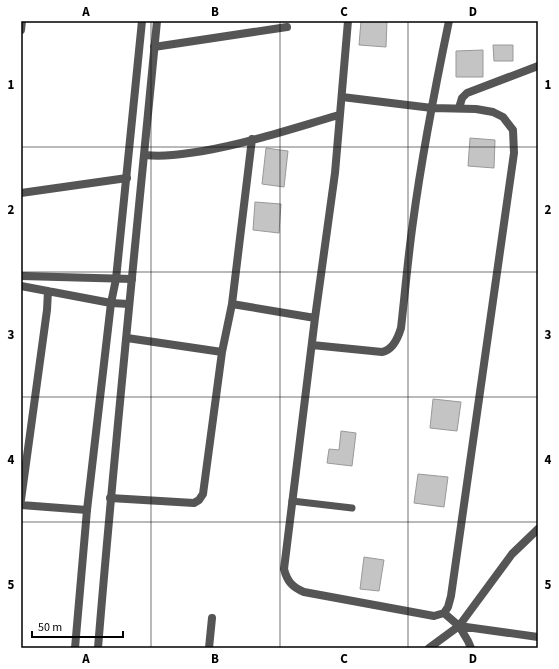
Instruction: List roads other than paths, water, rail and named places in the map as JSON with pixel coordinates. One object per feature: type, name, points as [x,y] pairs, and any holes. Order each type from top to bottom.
[{"type":"street","points":[[21,30],[22,21]]},
{"type":"street","points":[[75,648],[87,510],[111,303],[116,279],[142,21]]},
{"type":"street","points":[[98,648],[110,498],[127,338],[129,304],[145,155],[157,21]]},
{"type":"street","points":[[342,98],[432,108],[476,109],[493,112],[502,117],[513,130],[514,153],[451,596],[448,607],[444,613],[434,616],[304,592],[295,588],[286,577],[284,569],[315,318],[335,173],[348,21]]},
{"type":"street","points":[[312,345],[382,352],[389,349],[399,335],[413,222],[432,108],[449,21]]},
{"type":"street","points":[[154,47],[287,27]]},
{"type":"street","points":[[459,108],[462,98],[467,94],[538,66]]},
{"type":"street","points":[[145,155],[160,156],[181,154],[222,147],[340,115]]},
{"type":"street","points":[[110,498],[194,503],[199,500],[203,494],[222,352],[232,304],[252,139]]},
{"type":"street","points":[[21,192],[127,178]]},
{"type":"street","points":[[21,276],[132,279]]},
{"type":"street","points":[[21,286],[111,303],[129,304]]},
{"type":"street","points":[[21,500],[47,310],[48,291]]},
{"type":"street","points":[[232,304],[315,318]]},
{"type":"street","points":[[127,338],[222,352]]},
{"type":"street","points":[[21,504],[87,510]]},
{"type":"street","points":[[429,648],[459,626],[512,554],[538,528]]},
{"type":"street","points":[[444,613],[459,626],[471,648]]},
{"type":"street","points":[[209,648],[212,618]]},
{"type":"street","points":[[459,626],[538,637]]},
{"type":"lane","points":[[292,501],[352,508]]}]
